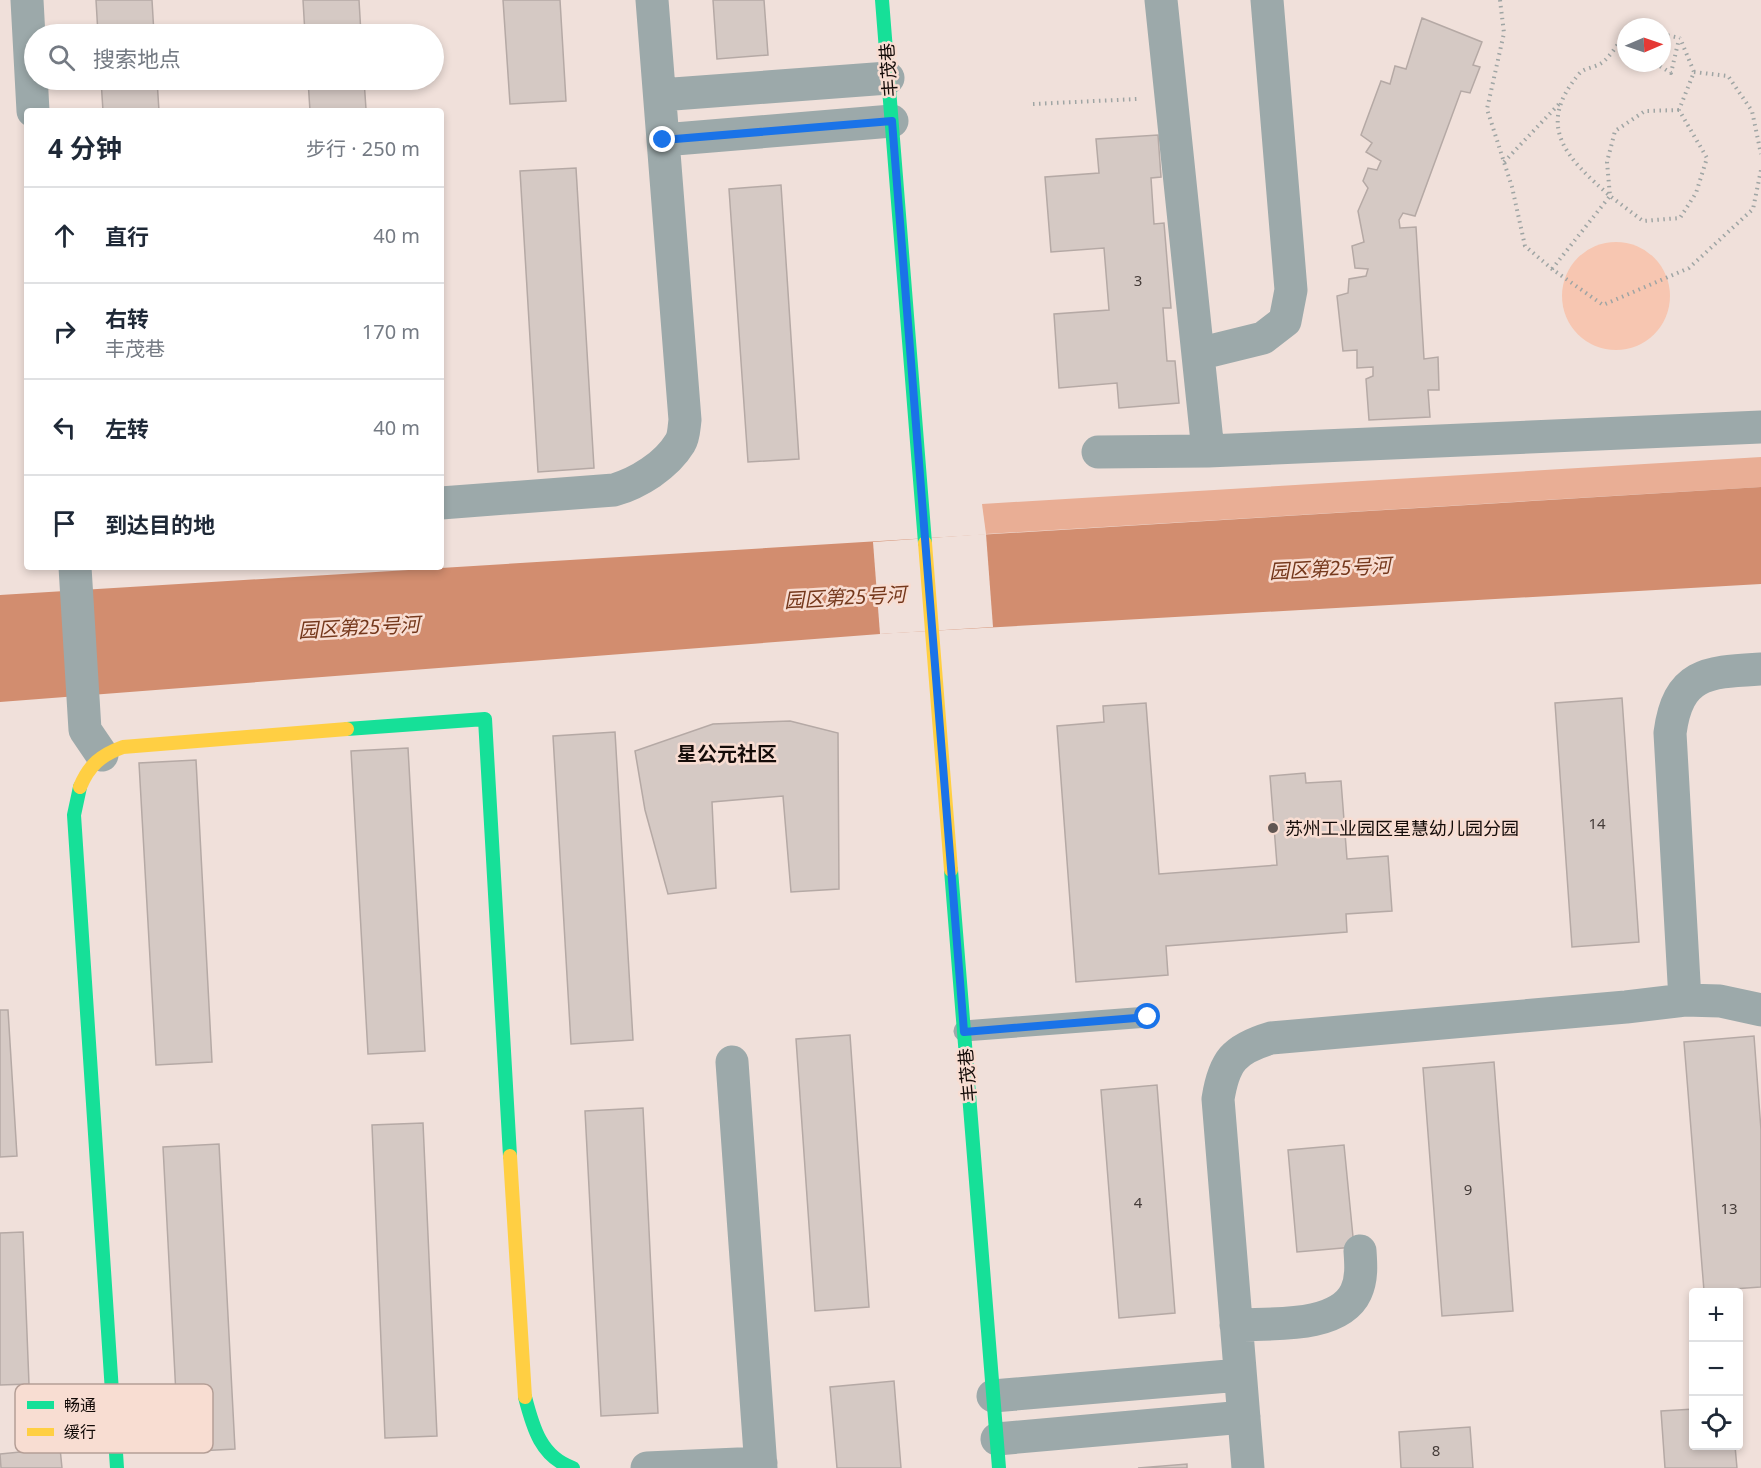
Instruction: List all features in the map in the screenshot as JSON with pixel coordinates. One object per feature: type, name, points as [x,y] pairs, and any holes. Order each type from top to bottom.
[{"type":"street","points":[[27,0],[28,24]]},
{"type":"street","points":[[444,503],[614,490],[630,485],[651,472],[669,457],[682,441],[686,420],[652,0]]},
{"type":"street","name":"丰茂巷","points":[[882,0],[998,1453]]},
{"type":"street","points":[[1161,0],[1208,451]]},
{"type":"street","points":[[1198,354],[1263,339],[1285,321],[1292,290],[1266,0]]},
{"type":"street","points":[[660,95],[888,78]]},
{"type":"street","points":[[32,90],[33,108]]},
{"type":"street","points":[[663,140],[892,121]]},
{"type":"street","points":[[1098,453],[1208,451],[1761,427]]},
{"type":"street","points":[[75,574],[85,730],[102,755]]},
{"type":"street","points":[[1685,1000],[1670,733],[1673,711],[1680,694],[1692,682],[1729,671],[1761,669]]},
{"type":"street","points":[[111,1384],[74,815],[77,790],[86,771],[102,755],[118,747],[138,744],[485,719],[524,1392],[533,1429],[548,1454],[565,1466],[573,1468]]},
{"type":"street","points":[[1248,1468],[1218,1099],[1222,1073],[1234,1056],[1250,1045],[1271,1038],[1685,1000],[1720,1001],[1761,1010]]},
{"type":"street","points":[[647,1468],[761,1466],[732,1062]]},
{"type":"street","points":[[1236,1325],[1315,1320],[1341,1311],[1356,1293],[1361,1274],[1360,1251]]},
{"type":"street","points":[[993,1396],[1240,1375]]},
{"type":"street","points":[[998,1453],[1244,1417]]},
{"type":"street","points":[[116,1453],[117,1468]]},
{"type":"lane","points":[[964,1032],[1148,1017]]},
{"type":"path","points":[[1500,0],[1504,33],[1486,109],[1504,162],[1525,246],[1552,269],[1603,305],[1689,268],[1753,209],[1761,170]]},
{"type":"path","points":[[1671,36],[1680,38]]},
{"type":"path","points":[[1671,38],[1680,38]]},
{"type":"path","points":[[1669,72],[1671,73],[1680,38]]},
{"type":"path","points":[[1679,110],[1694,72],[1680,38]]},
{"type":"path","points":[[1504,162],[1560,103],[1581,72],[1602,64],[1617,44]]},
{"type":"path","points":[[1694,72],[1728,76],[1752,111],[1761,154]]},
{"type":"path","points":[[1033,105],[1170,97]]},
{"type":"path","points":[[1560,103],[1557,126],[1573,163],[1610,196],[1643,221],[1680,218],[1696,193],[1707,158],[1679,110]]},
{"type":"path","points":[[1552,269],[1610,196],[1607,162],[1615,131],[1645,111],[1679,110]]},
{"type":"shaded area","points":[[1616,242],[1637,246],[1654,258],[1666,275],[1670,296],[1666,317],[1654,334],[1637,346],[1616,350],[1595,346],[1578,334],[1566,317],[1562,296],[1566,275],[1578,258],[1595,246]]},
{"type":"shaded area","points":[[1761,457],[1761,487],[986,534],[982,504]]},
{"type":"water","name":"园区第25号河","points":[[1761,487],[1761,584],[893,633],[0,702],[0,595],[408,570],[444,570],[444,568]]},
{"type":"pier","points":[[986,534],[993,627],[880,634],[873,542]]},
{"type":"building","points":[[96,0],[152,0],[153,24],[97,24]]},
{"type":"building","points":[[303,0],[359,0],[360,24],[304,24]]},
{"type":"building","points":[[503,0],[560,0],[566,101],[510,104]]},
{"type":"building","points":[[713,0],[764,0],[768,55],[717,59]]},
{"type":"building","points":[[1422,18],[1482,42],[1473,65],[1480,67],[1470,93],[1461,91],[1415,216],[1403,213],[1399,220],[1400,228],[1416,227],[1424,359],[1438,357],[1439,390],[1428,390],[1430,417],[1369,420],[1366,379],[1373,376],[1373,367],[1357,368],[1357,350],[1343,351],[1337,296],[1348,293],[1349,279],[1366,276],[1368,269],[1355,268],[1352,246],[1364,242],[1358,211],[1368,188],[1363,181],[1368,168],[1377,170],[1381,161],[1366,152],[1372,143],[1361,135],[1381,81],[1390,84],[1395,66],[1406,69]]},
{"type":"building","points":[[102,90],[158,90],[159,108],[103,108]]},
{"type":"building","points":[[309,90],[365,90],[366,108],[310,108]]},
{"type":"building","points":[[1158,135],[1161,177],[1151,178],[1154,224],[1164,223],[1171,308],[1163,308],[1167,361],[1175,361],[1179,403],[1119,408],[1117,383],[1059,388],[1054,314],[1109,310],[1104,248],[1051,252],[1045,177],[1099,173],[1096,139]]},
{"type":"building","points":[[576,168],[594,468],[538,472],[520,171]]},
{"type":"building","points":[[781,185],[799,459],[748,462],[729,189]]},
{"type":"building","points":[[1622,698],[1639,942],[1572,947],[1555,703]]},
{"type":"building","points":[[1146,703],[1159,874],[1277,865],[1270,776],[1305,773],[1306,783],[1341,781],[1347,859],[1388,856],[1392,911],[1346,914],[1347,932],[1166,946],[1168,975],[1076,982],[1057,726],[1104,722],[1103,706]]},
{"type":"building","points":[[790,721],[838,733],[839,889],[791,892],[783,796],[712,802],[716,888],[668,894],[645,810],[635,751],[713,724]]},
{"type":"building","points":[[615,732],[633,1040],[571,1044],[553,736]]},
{"type":"building","points":[[408,748],[425,1051],[368,1054],[351,751]]},
{"type":"building","points":[[196,760],[212,1062],[156,1065],[139,763]]},
{"type":"building","points":[[0,1010],[8,1010],[17,1156],[0,1157]]},
{"type":"building","points":[[850,1035],[869,1307],[815,1311],[796,1039]]},
{"type":"building","points":[[1754,1036],[1761,1130],[1761,1287],[1704,1288],[1684,1042]]},
{"type":"building","points":[[1494,1062],[1513,1311],[1442,1316],[1423,1068]]},
{"type":"building","points":[[1157,1085],[1175,1313],[1119,1318],[1101,1090]]},
{"type":"building","points":[[643,1108],[658,1413],[601,1416],[585,1111]]},
{"type":"building","points":[[423,1123],[437,1436],[385,1438],[372,1125]]},
{"type":"building","points":[[219,1144],[235,1449],[213,1450],[213,1384],[175,1384],[163,1147]]},
{"type":"building","points":[[1344,1145],[1354,1247],[1297,1252],[1288,1150]]},
{"type":"building","points":[[23,1232],[29,1384],[0,1385],[0,1233]]},
{"type":"building","points":[[894,1381],[901,1468],[837,1468],[830,1387]]},
{"type":"building","points":[[1689,1409],[1689,1450],[1735,1450],[1737,1468],[1665,1468],[1661,1411]]},
{"type":"building","points":[[1470,1427],[1473,1468],[1401,1468],[1399,1432]]},
{"type":"building","points":[[60,1453],[62,1468],[1,1468],[0,1454]]},
{"type":"building","points":[[1187,1464],[1187,1468],[1138,1468]]},
{"type":"traffic: fast","points":[[882,0],[925,543]]},
{"type":"traffic: fast","points":[[347,729],[485,719],[510,1156]]},
{"type":"traffic: fast","points":[[80,787],[74,815],[111,1384]]},
{"type":"traffic: fast","points":[[951,870],[999,1468]]},
{"type":"traffic: fast","points":[[525,1397],[535,1430],[546,1449],[553,1457],[573,1468]]},
{"type":"traffic: fast","points":[[116,1453],[117,1468]]},
{"type":"traffic: slow","points":[[925,543],[951,870]]},
{"type":"traffic: slow","points":[[80,787],[87,773],[97,762],[123,747],[347,729]]},
{"type":"traffic: slow","points":[[510,1156],[525,1397]]},
{"type":"place","name":"苏州工业园区星慧幼儿园分园","points":[[1273,828]]},
{"type":"district","name":"星公元社区","points":[[727,753]]},
{"type":"route","points":[[663,140],[892,121],[964,1032],[1148,1017]]}]
